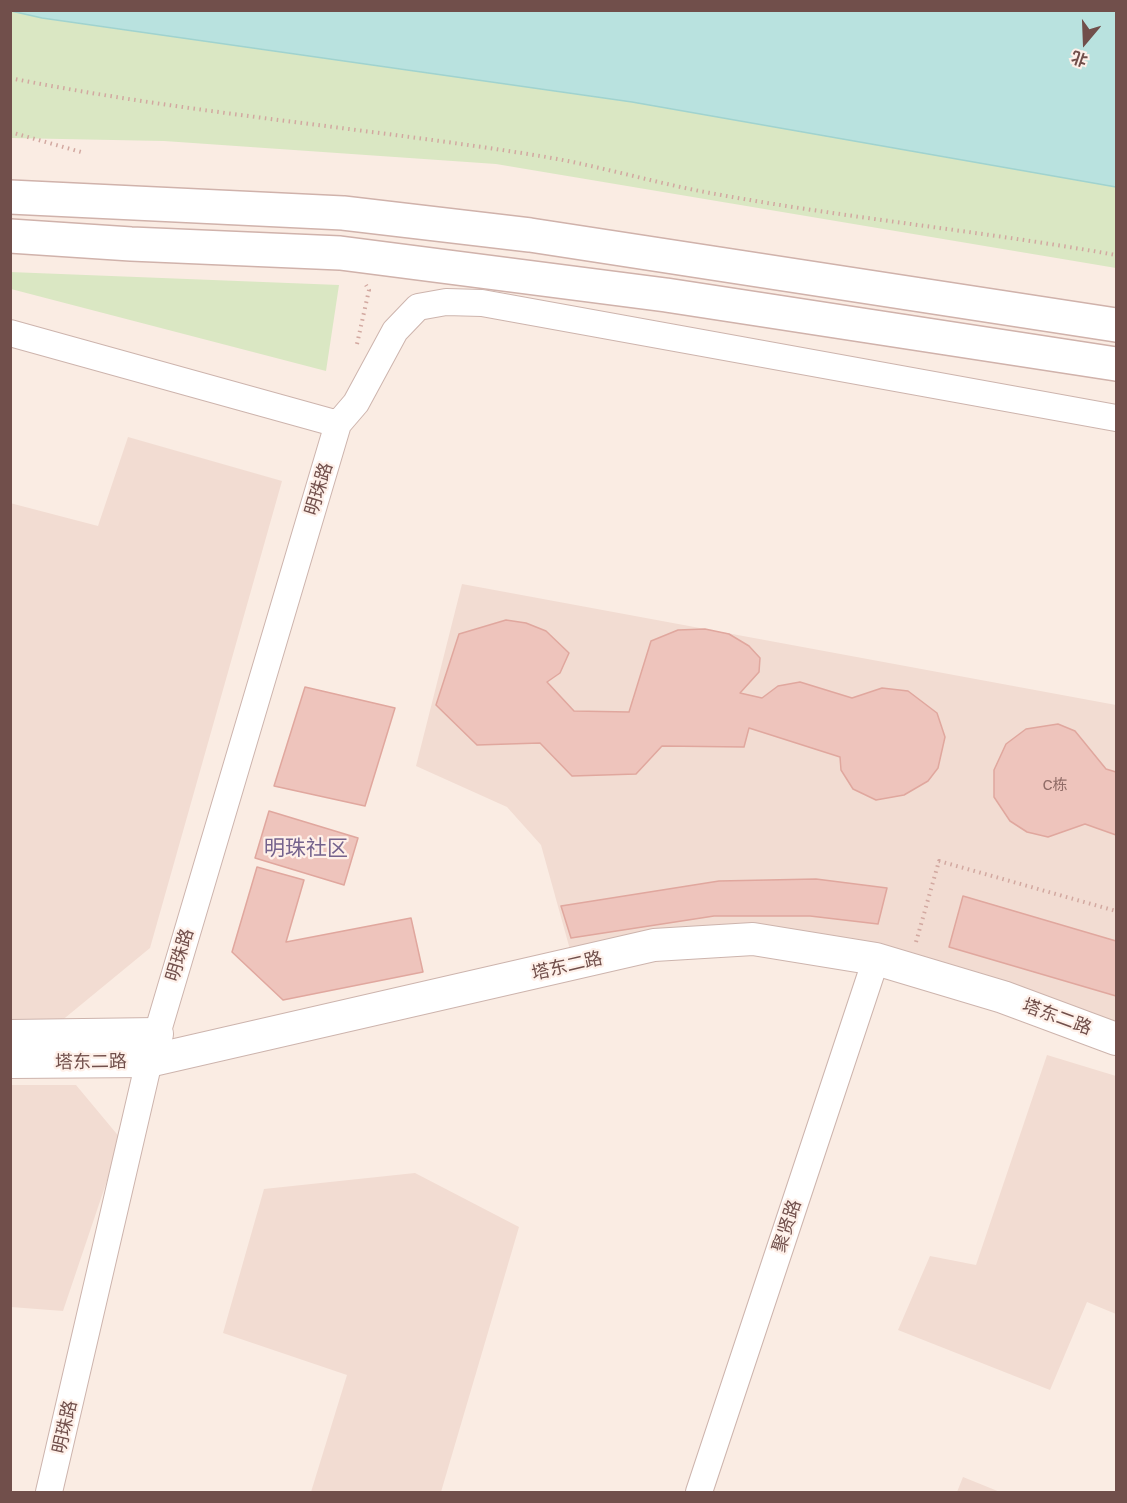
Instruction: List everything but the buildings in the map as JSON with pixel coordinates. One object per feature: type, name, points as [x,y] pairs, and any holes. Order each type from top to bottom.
[{"type":"main road","points":[[10,196],[343,213],[530,235],[1116,325]]},
{"type":"main road","points":[[10,236],[130,244],[340,253],[666,295],[1116,364]]},
{"type":"main road","points":[[666,295],[672,258]]},
{"type":"street","points":[[10,333],[338,424],[356,403],[395,331],[418,307],[446,302],[482,303],[1116,418]]},
{"type":"street","name":"明珠路","points":[[53,1492],[153,1047],[338,424]]},
{"type":"street","name":"塔东二路","points":[[10,1062],[153,1047],[654,945],[753,939],[876,959],[1003,997],[1116,1039]]},
{"type":"street","name":"聚贤路","points":[[699,1492],[876,959]]},
{"type":"street","name":"塔东二路","points":[[10,1036],[153,1047]]},
{"type":"path","points":[[10,78],[61,89],[221,114],[397,135],[537,155],[712,193],[1116,255]]},
{"type":"path","points":[[10,132],[81,152]]},
{"type":"path","points":[[340,253],[369,290],[356,346]]},
{"type":"path","points":[[908,968],[939,861],[1116,911]]},
{"type":"shaded area","points":[[128,437],[282,481],[150,948],[60,1022],[11,1024],[10,503],[98,526]]},
{"type":"shaded area","points":[[462,584],[1116,705],[1116,1039],[753,939],[574,964],[541,845],[507,807],[416,766]]},
{"type":"shaded area","points":[[1047,1055],[1116,1076],[1116,1314],[1087,1302],[1050,1390],[898,1330],[930,1256],[976,1265]]},
{"type":"shaded area","points":[[10,1085],[76,1085],[121,1139],[63,1311],[11,1307]]},
{"type":"shaded area","points":[[415,1173],[519,1227],[441,1492],[311,1492],[347,1375],[223,1333],[264,1189]]},
{"type":"shaded area","points":[[963,1477],[1000,1492],[957,1492]]},
{"type":"green space","points":[[11,11],[42,18],[632,102],[1116,187],[1116,268],[496,164],[164,141],[11,138]]},
{"type":"green space","points":[[10,272],[339,285],[326,371],[11,289]]},
{"type":"water","points":[[11,11],[1116,11],[1116,187],[632,102],[42,18]]},
{"type":"district","name":"明珠社区","points":[[306,848]]}]
